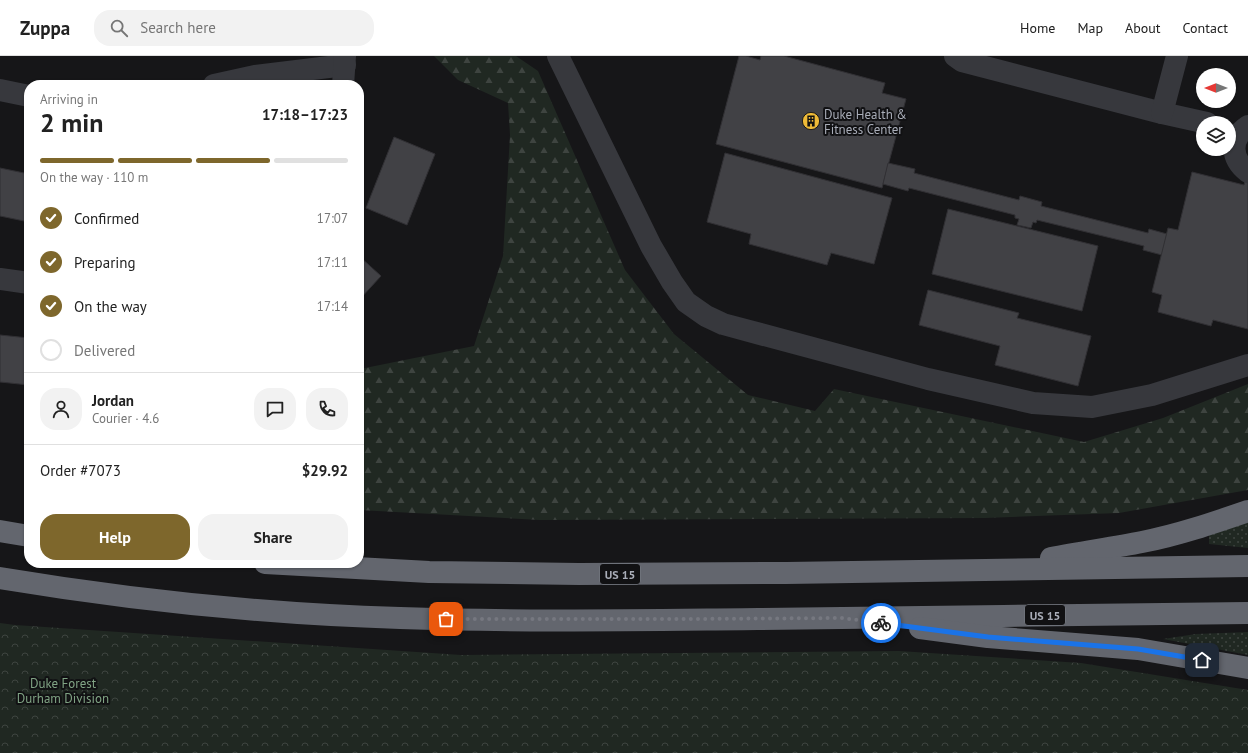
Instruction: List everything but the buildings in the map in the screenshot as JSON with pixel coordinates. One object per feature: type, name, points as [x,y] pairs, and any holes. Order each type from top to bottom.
[{"type":"highway","points":[[975,570],[1141,542],[1212,524],[1248,511]]},
{"type":"highway","points":[[0,531],[24,535]]},
{"type":"highway","name":"US 15","points":[[356,568],[429,572],[579,574],[1248,566]]},
{"type":"highway","name":"US 15","points":[[0,578],[89,592],[168,601],[264,610],[385,618],[500,620],[842,618],[1248,613]]},
{"type":"highway","points":[[842,618],[988,637],[1138,649],[1248,668]]},
{"type":"street","points":[[558,56],[651,246],[672,282],[686,302],[706,316],[723,324],[891,369],[1033,403],[1092,407],[1152,395],[1248,365]]},
{"type":"street","points":[[1162,114],[1177,56]]},
{"type":"street","points":[[960,58],[1162,114],[1196,121]]},
{"type":"street","points":[[237,80],[255,76],[344,69]]},
{"type":"street","points":[[0,90],[24,95]]},
{"type":"street","points":[[1240,128],[1236,142],[1235,155],[1241,166],[1248,172]]},
{"type":"street","points":[[0,279],[24,282]]},
{"type":"green space","points":[[434,56],[516,56],[538,71],[625,270],[674,334],[748,395],[815,411],[834,389],[1084,442],[1163,418],[1248,384],[1248,490],[1119,513],[985,518],[540,520],[364,510],[364,368],[474,346],[503,256],[510,135],[508,103],[458,80]]},
{"type":"green space","points":[[1248,520],[1248,548],[1209,544],[1209,534]]},
{"type":"green space","name":"Duke Forest Durham Division","points":[[0,623],[461,655],[899,651],[1081,663],[1248,690],[1248,753],[0,753]]},
{"type":"green space","points":[[1248,632],[1248,655],[1163,639],[1196,634]]},
{"type":"way so far","points":[[446,619],[842,618],[881,623]]},
{"type":"place","name":"Duke Health & Fitness Center","points":[[811,121]]},
{"type":"route","points":[[881,623],[988,637],[1138,649],[1202,660]]}]
